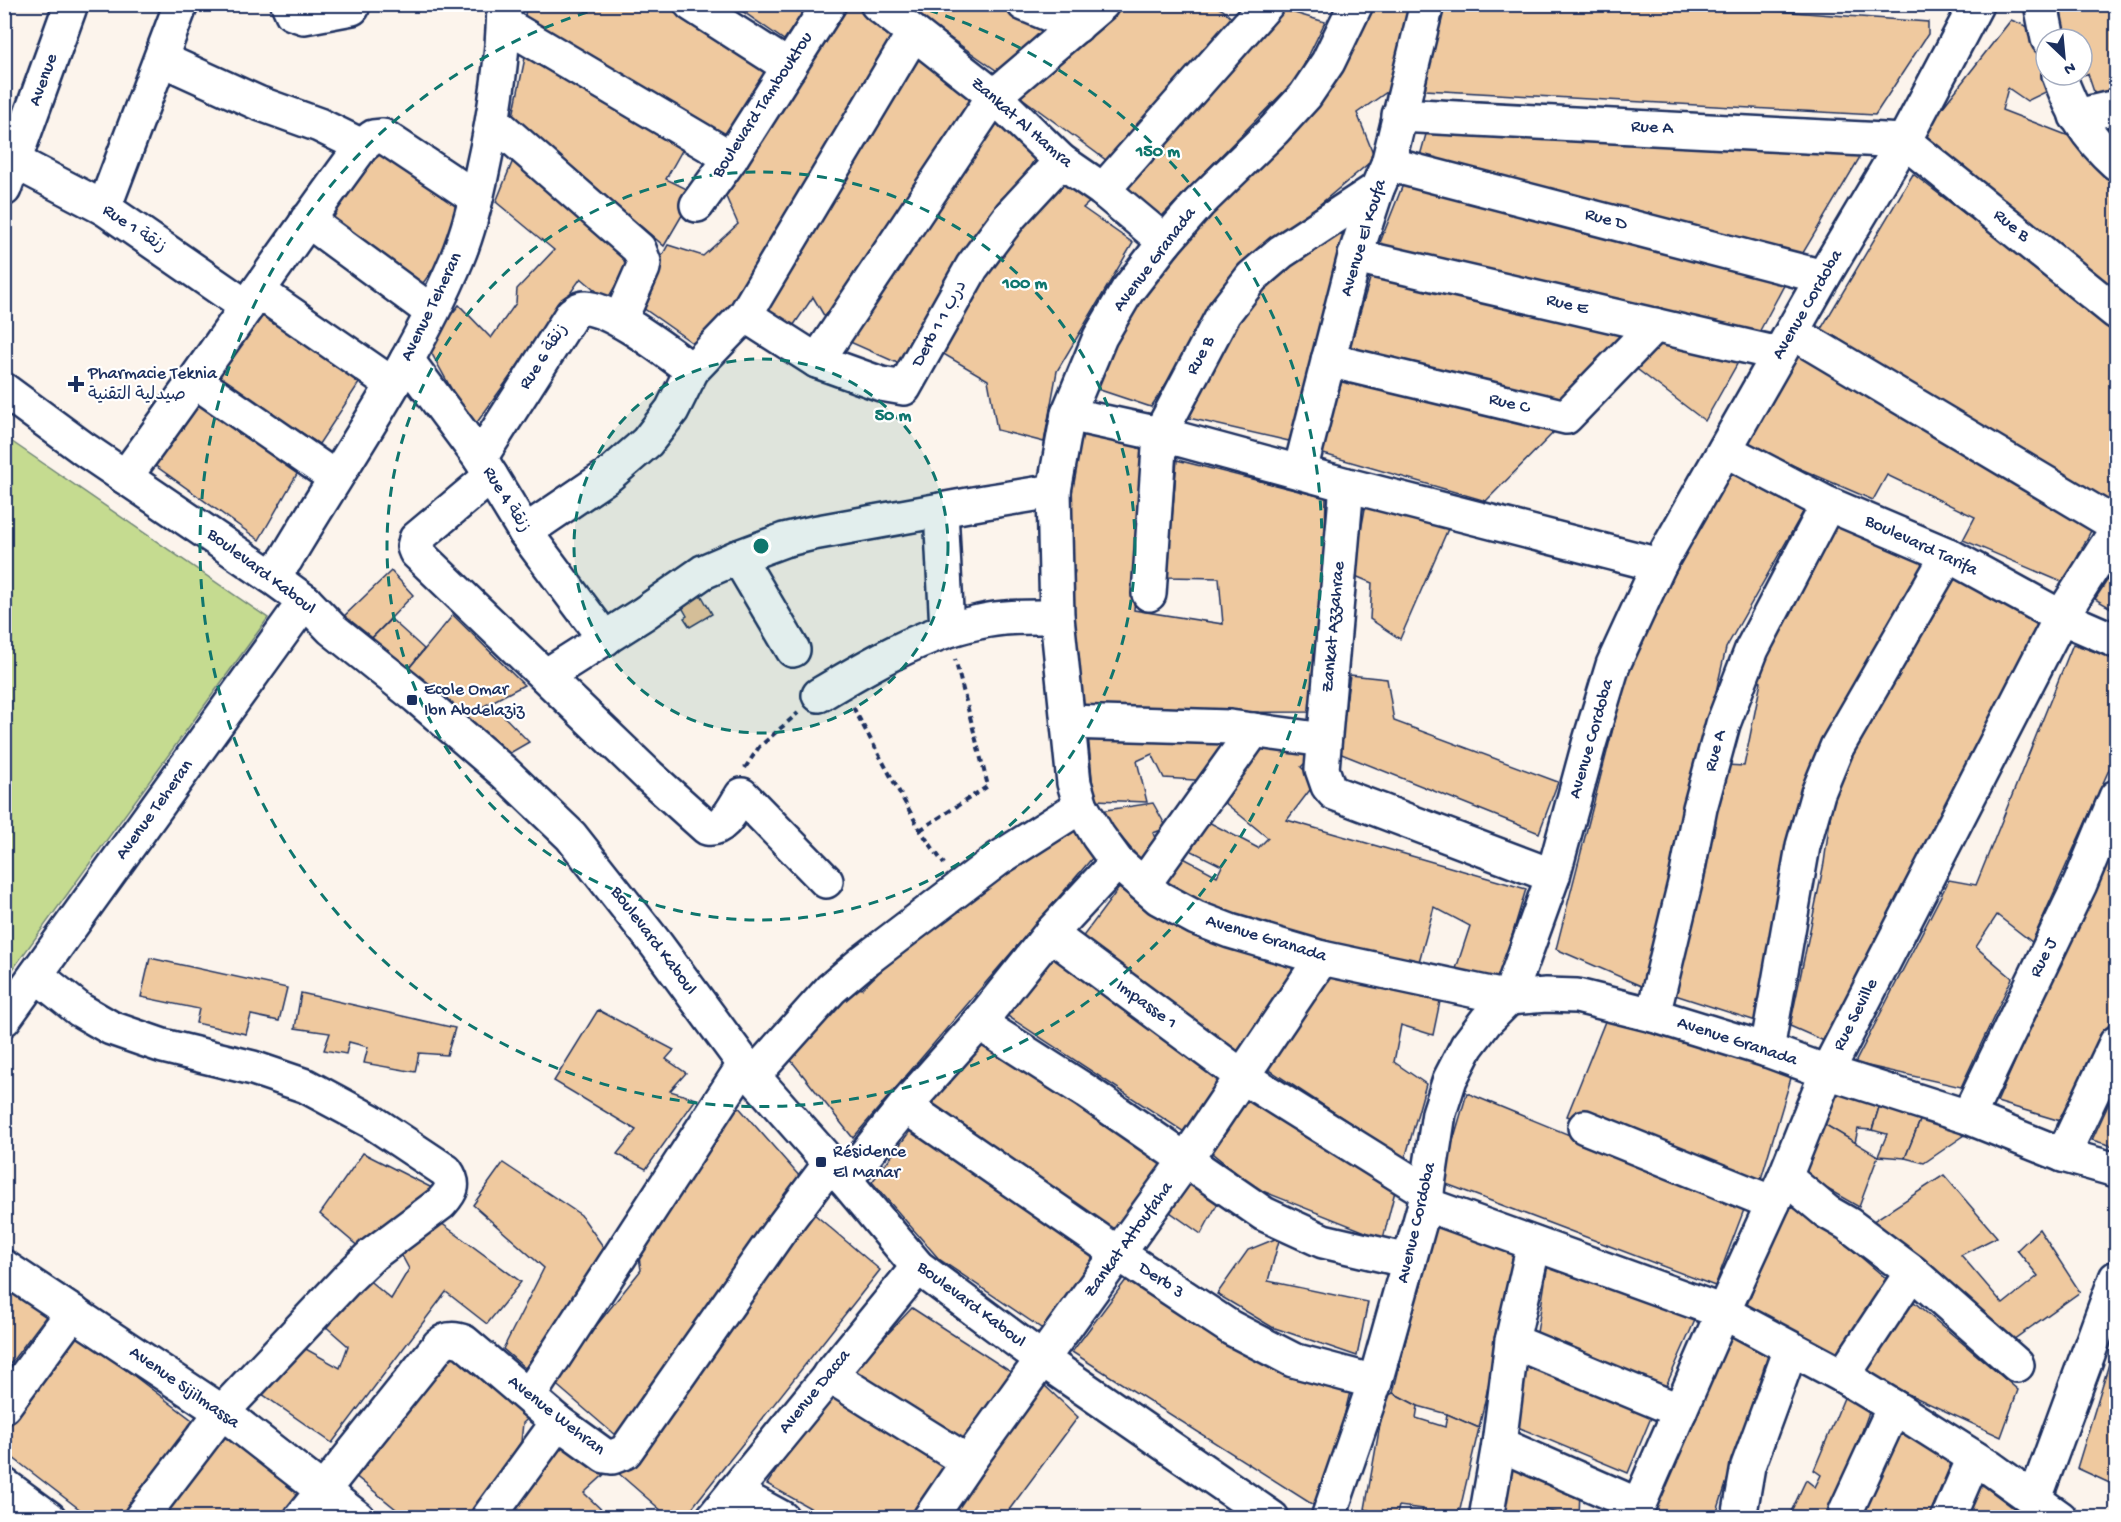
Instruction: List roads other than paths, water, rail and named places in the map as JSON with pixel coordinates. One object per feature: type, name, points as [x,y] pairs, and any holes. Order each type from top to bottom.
[{"type":"street","name":"Avenue","points":[[9,175],[71,4]]},
{"type":"street","points":[[104,208],[181,4]]},
{"type":"street","points":[[288,4],[292,13],[304,17],[352,9]]},
{"type":"street","points":[[691,4],[789,67]]},
{"type":"street","name":"Boulevard Tambouktou","points":[[697,205],[731,158],[829,4]]},
{"type":"street","name":"Zankat Al Hamra","points":[[877,4],[994,96],[1061,161],[1103,190],[1165,242]]},
{"type":"street","points":[[1024,4],[1077,26]]},
{"type":"street","points":[[745,315],[817,361],[994,96],[1102,4]]},
{"type":"street","points":[[1103,190],[1267,4]]},
{"type":"street","name":"Avenue Granada","points":[[1356,4],[1328,62],[1305,96],[1274,130],[1199,203],[1127,291],[1100,337],[1068,414],[1054,491],[1057,617],[1074,783],[1081,806],[1098,836],[1117,862],[1159,898],[1196,918],[1230,931],[1322,958],[1509,998],[1545,995],[1577,996],[1653,1015],[1767,1050],[1827,1072],[1968,1117],[2063,1155],[2116,1170]]},
{"type":"street","name":"Avenue El Koufa","points":[[1300,471],[1355,256],[1382,176],[1427,4]]},
{"type":"street","points":[[2041,4],[2046,27]]},
{"type":"street","name":"Avenue Cordoba","points":[[1328,1518],[1375,1382],[1409,1262],[1426,1198],[1439,1113],[1450,1079],[1473,1037],[1509,998],[1552,876],[1613,665],[1659,565],[1823,277],[1904,141],[1976,5]]},
{"type":"street","points":[[504,14],[731,158]]},
{"type":"street","name":"Avenue Teheran","points":[[272,577],[286,559],[400,372],[458,257],[477,198],[493,121],[504,14]]},
{"type":"street","points":[[525,532],[609,475],[647,442],[672,410],[692,370],[745,315],[913,34]]},
{"type":"street","points":[[161,59],[258,103],[375,142],[477,198]]},
{"type":"street","points":[[2064,87],[2076,116],[2097,146],[2116,163]]},
{"type":"street","points":[[2076,116],[2116,107]]},
{"type":"street","name":"Rue A","points":[[1399,116],[1904,141]]},
{"type":"street","points":[[493,121],[639,249],[644,262],[643,268],[620,320]]},
{"type":"street","name":"Rue B","points":[[1904,141],[2116,312]]},
{"type":"street","points":[[126,477],[307,220],[375,142]]},
{"type":"street","name":"Derb 1 درب 1","points":[[817,361],[881,384],[904,388],[972,267],[1011,215],[1061,161]]},
{"type":"street","name":"Rue 1 زنقة","points":[[9,175],[104,208],[253,299],[400,372]]},
{"type":"street","name":"Rue B","points":[[1149,594],[1160,434],[1224,313],[1252,277],[1382,176]]},
{"type":"street","name":"Rue D","points":[[1382,176],[1823,277]]},
{"type":"street","points":[[307,220],[432,312]]},
{"type":"street","name":"Rue E","points":[[1355,256],[1655,325],[1786,343],[2116,525]]},
{"type":"street","name":"Rue 6 زنقة","points":[[547,675],[416,552],[414,547],[416,539],[485,467],[572,314],[585,308],[620,320],[692,370]]},
{"type":"street","name":"Rue C","points":[[1328,360],[1566,417],[1655,325]]},
{"type":"street","name":"Rue 4 زنقة","points":[[400,372],[485,467],[525,532],[605,639]]},
{"type":"street","points":[[195,381],[334,477]]},
{"type":"street","name":"Boulevard Kaboul","points":[[4,390],[305,601],[332,629],[417,697],[505,773],[571,836],[650,935],[748,1071],[838,1172],[918,1267],[1042,1360],[1272,1518]]},
{"type":"street","points":[[1068,414],[1160,434],[1300,471],[1347,486],[1659,565]]},
{"type":"street","name":"Boulevard Tarifa","points":[[1725,450],[1828,504],[1948,555],[2061,618],[2116,641]]},
{"type":"street","name":"Zankat Azzahrae","points":[[1323,754],[1347,486]]},
{"type":"street","points":[[826,881],[742,795],[720,826],[707,828],[649,776],[547,675],[605,639],[703,572],[784,540],[1054,491]]},
{"type":"street","name":"Rue A","points":[[1653,1015],[1686,879],[1700,808],[1724,724],[1752,649],[1828,504]]},
{"type":"street","points":[[941,510],[947,630]]},
{"type":"street","name":"Rue Seville","points":[[1636,1511],[1779,1190],[1827,1072],[2061,618],[2116,531]]},
{"type":"street","points":[[1767,1050],[1803,846],[1818,793],[1837,747],[1948,555]]},
{"type":"street","points":[[738,557],[793,650]]},
{"type":"street","name":"Avenue Teheran","points":[[4,1018],[305,601]]},
{"type":"street","points":[[829,689],[899,651],[947,630],[1011,618],[1057,617]]},
{"type":"street","points":[[1068,722],[1187,725],[1254,730],[1323,754],[1324,777],[1334,794],[1552,876]]},
{"type":"street","points":[[1144,884],[1254,730]]},
{"type":"street","name":"Rue J","points":[[1968,1117],[2080,884],[2116,797]]},
{"type":"street","points":[[529,1396],[748,1071],[831,989],[864,961],[935,909],[960,887],[1081,806]]},
{"type":"street","name":"Avenue Wehran","points":[[301,1518],[443,1341],[456,1339],[464,1342],[558,1422],[605,1456],[612,1457],[625,1452],[778,1233],[905,1106],[979,1023],[1050,934],[1117,862]]},
{"type":"street","name":"Impasse 1","points":[[1050,934],[1243,1077],[1426,1198],[1534,1244],[1723,1312],[1843,1376],[1894,1407],[1974,1458],[2047,1509]]},
{"type":"street","name":"Zankat Attoufaha","points":[[930,1518],[1185,1161],[1322,958]]},
{"type":"street","points":[[36,975],[80,1010],[111,1028],[163,1046],[253,1068],[306,1086],[371,1121],[446,1171],[453,1186],[441,1203],[387,1243],[357,1269],[222,1412],[141,1518]]},
{"type":"street","points":[[979,1023],[1087,1092],[1264,1214],[1323,1241],[1409,1262]]},
{"type":"street","points":[[2063,1155],[2116,1043]]},
{"type":"street","name":"Derb 3","points":[[905,1106],[1119,1254],[1231,1328],[1293,1360],[1375,1382]]},
{"type":"street","points":[[1585,1127],[1779,1190],[1827,1212],[1848,1224],[1912,1272],[2017,1365]]},
{"type":"street","points":[[1486,1518],[1499,1444],[1512,1341],[1534,1244]]},
{"type":"street","name":"Avenue Sijilmassa","points":[[4,1267],[222,1412],[358,1518]]},
{"type":"street","name":"Avenue Dacca","points":[[713,1518],[918,1267]]},
{"type":"street","points":[[1843,1376],[1912,1272]]},
{"type":"street","points":[[2047,1509],[2116,1278]]},
{"type":"street","points":[[4,1406],[73,1312]]},
{"type":"street","points":[[1512,1341],[1680,1411]]},
{"type":"street","points":[[1739,1518],[1748,1466],[1791,1349]]},
{"type":"street","points":[[829,1375],[968,1462]]},
{"type":"street","points":[[1846,1511],[1894,1407]]},
{"type":"street","points":[[488,1518],[558,1422]]},
{"type":"street","points":[[1499,1444],[1636,1511]]},
{"type":"street","points":[[1948,1518],[1974,1458]]},
{"type":"street","points":[[4,1485],[42,1516]]},
{"type":"street","points":[[734,1491],[782,1518]]},
{"type":"place","name":"Pharmacie Teknia صيدلية التقنية","points":[[76,384]]},
{"type":"place","name":"Ecole Omar Ibn Abdelaziz","points":[[412,700]]},
{"type":"place","name":"Résidence El Manar","points":[[821,1162]]}]
